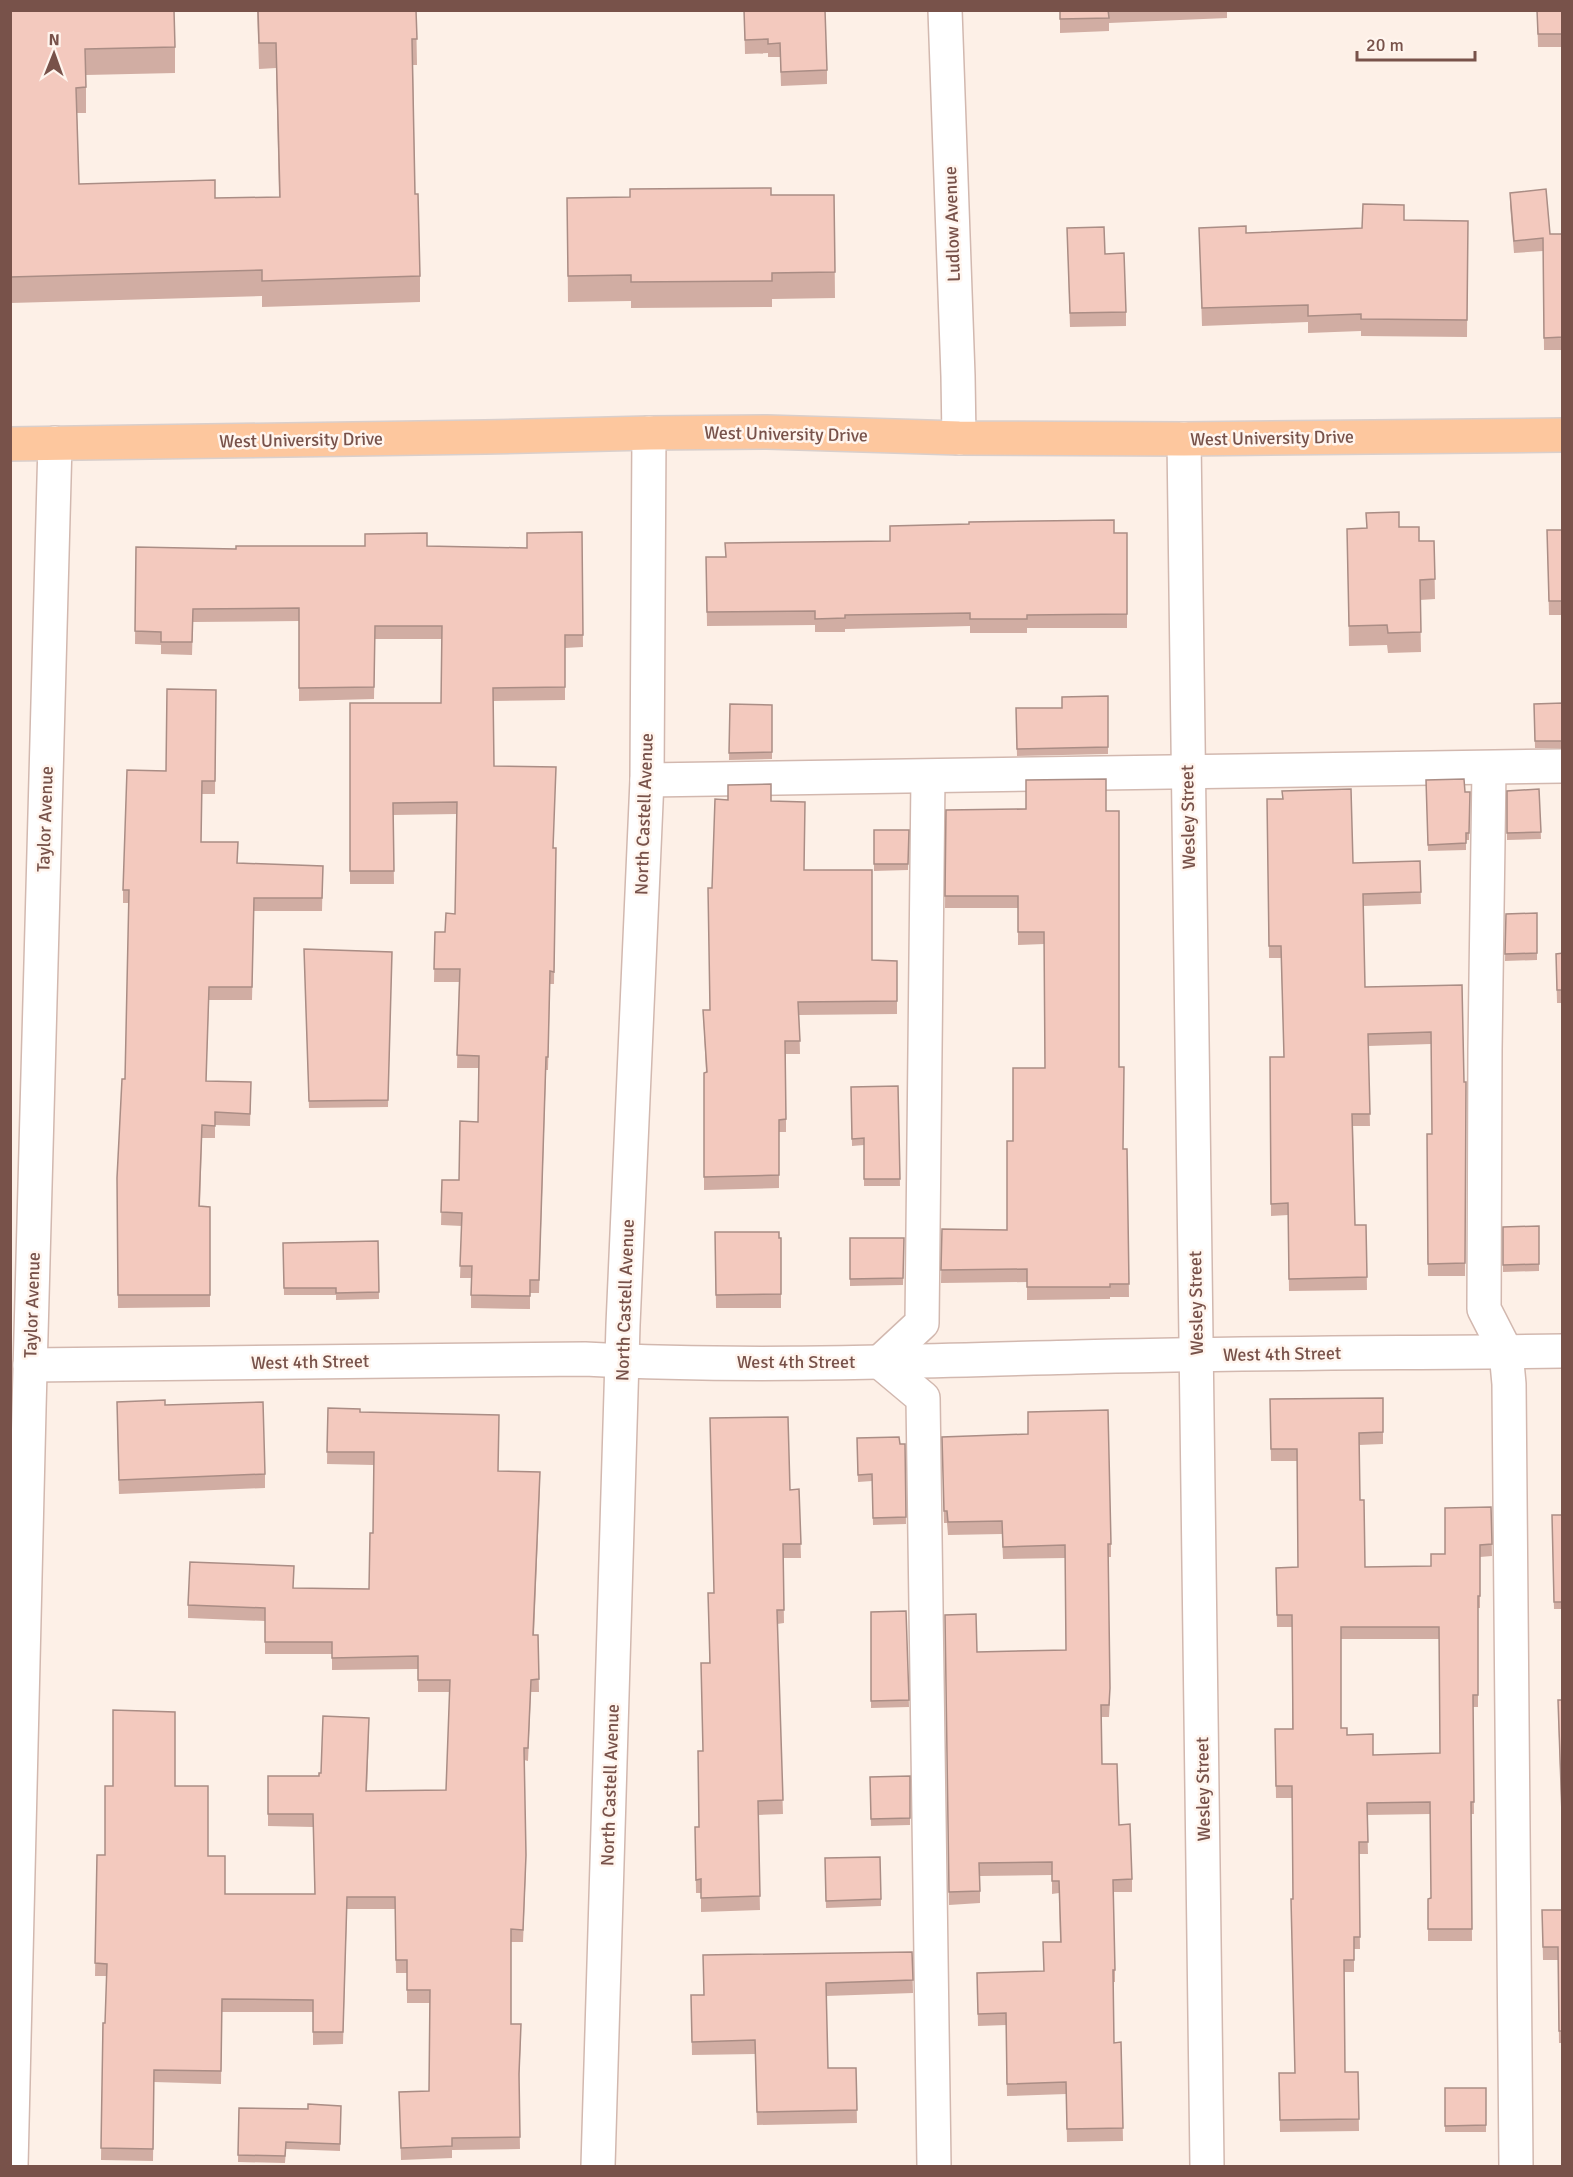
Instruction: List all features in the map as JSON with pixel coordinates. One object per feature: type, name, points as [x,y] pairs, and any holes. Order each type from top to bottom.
[{"type":"main road","name":"West University Drive","points":[[10,444],[767,432],[958,438],[1184,439],[1563,435]]},
{"type":"street","name":"Ludlow Avenue","points":[[945,10],[958,376],[958,438]]},
{"type":"street","name":"North Castell Avenue","points":[[598,2166],[622,1361],[647,780],[649,433]]},
{"type":"street","name":"Wesley Street","points":[[1184,439],[1206,2166]]},
{"type":"street","name":"Taylor Avenue","points":[[11,2166],[55,443]]},
{"type":"street","points":[[647,780],[1489,769],[1563,766]]},
{"type":"street","points":[[1489,769],[1484,1309],[1506,1352],[1509,1384],[1516,2166]]},
{"type":"street","points":[[928,777],[922,1323],[880,1362],[923,1398],[934,2166]]},
{"type":"street","name":"West 4th Street","points":[[30,1365],[561,1359],[663,1363],[880,1362],[1196,1355],[1563,1351]]},
{"type":"building","points":[[10,10],[174,10],[175,47],[85,49],[86,87],[76,88],[79,184],[215,180],[215,198],[280,197],[276,43],[259,43],[258,10],[416,10],[417,39],[412,39],[415,194],[418,194],[420,276],[262,281],[262,270],[10,277]]},
{"type":"building","points":[[744,10],[825,10],[827,70],[781,72],[780,43],[768,44],[768,39],[745,40]]},
{"type":"building","points":[[1060,10],[1108,10],[1109,18],[1060,19]]},
{"type":"building","points":[[1537,10],[1563,10],[1563,34],[1538,34]]},
{"type":"building","points":[[771,188],[771,195],[834,195],[835,272],[772,273],[772,281],[631,282],[631,275],[568,276],[567,198],[630,197],[630,189]]},
{"type":"building","points":[[1546,189],[1550,234],[1563,234],[1563,337],[1544,338],[1543,238],[1514,241],[1510,193]]},
{"type":"building","points":[[1363,204],[1404,205],[1404,220],[1468,221],[1467,320],[1361,319],[1361,314],[1308,316],[1308,305],[1202,308],[1199,228],[1246,226],[1246,233],[1362,228]]},
{"type":"building","points":[[1104,227],[1105,254],[1124,253],[1126,312],[1070,313],[1067,228]]},
{"type":"building","points":[[1399,512],[1399,527],[1419,527],[1419,541],[1434,541],[1435,579],[1420,580],[1421,632],[1388,633],[1387,625],[1349,626],[1347,529],[1367,528],[1366,513]]},
{"type":"building","points":[[1114,520],[1114,533],[1127,533],[1127,614],[1027,615],[1027,619],[970,619],[970,613],[845,615],[845,618],[815,619],[815,611],[707,612],[706,557],[726,557],[725,543],[890,541],[890,526],[969,524],[969,522]]},
{"type":"building","points":[[1547,530],[1563,530],[1563,601],[1549,601]]},
{"type":"building","points":[[582,532],[583,635],[565,635],[565,687],[493,688],[494,766],[556,767],[553,848],[556,848],[554,972],[550,971],[539,1280],[530,1280],[530,1296],[471,1295],[472,1266],[460,1266],[462,1213],[441,1212],[442,1180],[459,1180],[460,1121],[478,1122],[479,1056],[457,1055],[460,969],[434,969],[435,932],[445,932],[446,913],[455,914],[457,802],[393,803],[394,871],[350,871],[350,703],[441,703],[442,626],[375,626],[374,687],[299,688],[299,608],[193,609],[192,642],[161,642],[161,632],[135,631],[136,547],[236,549],[236,546],[365,546],[365,534],[427,533],[427,546],[527,548],[527,533]]},
{"type":"building","points":[[167,689],[216,690],[215,781],[202,781],[201,842],[238,842],[237,863],[323,866],[322,898],[254,898],[252,987],[209,987],[206,1081],[251,1082],[250,1114],[215,1112],[215,1126],[202,1125],[199,1206],[210,1207],[210,1295],[118,1295],[117,1178],[122,1079],[125,1079],[129,890],[123,890],[127,770],[166,771]]},
{"type":"building","points":[[1108,696],[1108,747],[1017,749],[1016,708],[1062,708],[1062,697]]},
{"type":"building","points":[[1563,703],[1563,741],[1535,741],[1534,704]]},
{"type":"building","points":[[730,704],[772,705],[772,752],[729,753]]},
{"type":"building","points":[[1106,779],[1106,811],[1119,811],[1119,1067],[1124,1067],[1123,1149],[1127,1149],[1129,1284],[1110,1284],[1110,1287],[1027,1287],[1027,1269],[941,1270],[942,1229],[1007,1230],[1007,1141],[1013,1141],[1013,1068],[1045,1068],[1044,932],[1018,932],[1018,896],[945,896],[946,810],[1026,809],[1026,780]]},
{"type":"building","points":[[1464,779],[1465,792],[1470,792],[1469,833],[1466,833],[1466,843],[1428,845],[1426,780]]},
{"type":"building","points":[[771,784],[771,801],[805,802],[804,870],[872,870],[872,960],[897,961],[897,1001],[798,1002],[800,1041],[785,1041],[786,1119],[779,1120],[779,1175],[704,1177],[704,1073],[707,1072],[703,1010],[710,1010],[708,888],[712,888],[715,799],[728,800],[728,785]]},
{"type":"building","points":[[1351,789],[1353,863],[1420,861],[1421,892],[1363,894],[1365,987],[1462,985],[1464,1082],[1466,1082],[1465,1263],[1428,1264],[1427,1134],[1432,1134],[1431,1032],[1368,1034],[1370,1114],[1352,1114],[1355,1225],[1366,1225],[1367,1277],[1289,1279],[1288,1203],[1271,1204],[1270,1057],[1284,1057],[1281,946],[1269,946],[1267,799],[1283,799],[1282,791]]},
{"type":"building","points":[[1539,789],[1541,832],[1507,833],[1507,791]]},
{"type":"building","points":[[874,830],[909,830],[908,864],[874,864]]},
{"type":"building","points":[[1537,913],[1537,953],[1505,954],[1506,914]]},
{"type":"building","points":[[304,949],[392,952],[388,1100],[309,1101]]},
{"type":"building","points":[[1563,953],[1563,990],[1557,990],[1556,954]]},
{"type":"building","points":[[898,1086],[900,1179],[864,1179],[864,1138],[852,1139],[851,1087]]},
{"type":"building","points":[[1539,1226],[1539,1264],[1503,1265],[1503,1227]]},
{"type":"building","points":[[715,1232],[779,1232],[779,1238],[781,1238],[781,1294],[716,1295]]},
{"type":"building","points":[[850,1238],[904,1238],[903,1278],[850,1279]]},
{"type":"building","points":[[378,1241],[379,1292],[336,1293],[336,1288],[284,1288],[283,1243]]},
{"type":"building","points":[[1383,1398],[1383,1432],[1359,1433],[1360,1500],[1364,1500],[1365,1567],[1431,1566],[1431,1554],[1445,1554],[1445,1508],[1491,1507],[1492,1544],[1480,1545],[1478,1695],[1473,1695],[1472,1929],[1428,1929],[1428,1899],[1431,1898],[1430,1802],[1367,1803],[1368,1842],[1359,1842],[1360,1937],[1354,1937],[1354,1960],[1344,1960],[1345,2072],[1358,2072],[1359,2119],[1280,2120],[1279,2073],[1295,2073],[1291,1899],[1293,1899],[1292,1786],[1276,1786],[1275,1729],[1293,1729],[1292,1615],[1277,1615],[1276,1568],[1298,1567],[1297,1449],[1271,1449],[1270,1399]],"holes":[[[1341,1627],[1439,1627],[1440,1753],[1373,1755],[1373,1734],[1347,1735],[1347,1728],[1341,1728]]]},
{"type":"building","points":[[165,1400],[165,1405],[263,1402],[265,1474],[119,1480],[117,1402]]},
{"type":"building","points":[[328,1408],[360,1409],[360,1412],[499,1415],[498,1471],[540,1472],[533,1635],[538,1635],[539,1679],[531,1680],[528,1748],[524,1748],[526,1855],[523,1930],[511,1929],[511,2024],[521,2024],[520,2137],[452,2138],[452,2146],[401,2148],[399,2092],[429,2091],[430,1990],[407,1990],[407,1960],[396,1960],[395,1897],[347,1897],[343,2032],[313,2032],[313,2000],[222,1999],[221,2071],[154,2070],[153,2149],[101,2148],[103,2023],[105,2023],[107,1964],[95,1963],[97,1855],[105,1855],[105,1786],[113,1786],[113,1710],[175,1712],[175,1786],[208,1786],[208,1856],[225,1856],[225,1894],[315,1894],[313,1814],[268,1814],[268,1776],[319,1776],[323,1716],[369,1718],[366,1791],[446,1790],[450,1680],[418,1680],[418,1656],[332,1658],[332,1642],[265,1642],[265,1608],[188,1605],[190,1562],[294,1566],[293,1588],[369,1589],[370,1533],[373,1533],[374,1452],[327,1452]]},
{"type":"building","points":[[1108,1410],[1111,1544],[1108,1544],[1110,1688],[1109,1705],[1101,1705],[1102,1764],[1117,1764],[1119,1825],[1130,1824],[1132,1879],[1113,1880],[1114,2043],[1121,2042],[1123,2128],[1067,2129],[1066,2082],[1007,2084],[1006,2013],[978,2014],[977,1973],[1044,1971],[1043,1942],[1061,1942],[1059,1881],[1052,1881],[1052,1862],[979,1863],[980,1891],[949,1892],[945,1615],[976,1614],[977,1652],[1066,1650],[1065,1545],[1003,1547],[1002,1521],[948,1522],[947,1511],[944,1511],[942,1437],[1028,1434],[1028,1412]]},
{"type":"building","points":[[788,1417],[790,1490],[799,1489],[801,1544],[783,1544],[784,1610],[777,1610],[783,1800],[758,1801],[760,1896],[701,1898],[701,1879],[696,1880],[695,1827],[699,1827],[698,1751],[703,1751],[701,1663],[710,1663],[708,1593],[714,1593],[710,1418]]},
{"type":"building","points":[[899,1437],[900,1444],[905,1444],[906,1517],[873,1518],[872,1474],[858,1475],[857,1438]]},
{"type":"building","points":[[1552,1515],[1563,1515],[1563,1602],[1554,1602]]},
{"type":"building","points":[[906,1611],[909,1700],[871,1701],[871,1612]]},
{"type":"building","points":[[1558,1700],[1563,1700],[1563,1814],[1562,1814]]},
{"type":"building","points":[[910,1776],[910,1818],[871,1819],[870,1777]]},
{"type":"building","points":[[880,1857],[881,1899],[826,1901],[825,1858]]},
{"type":"building","points":[[1542,1910],[1563,1910],[1563,2031],[1559,2031],[1558,1947],[1543,1947]]},
{"type":"building","points":[[912,1952],[913,1980],[826,1983],[828,2068],[856,2068],[857,2110],[757,2112],[755,2040],[692,2042],[691,1995],[704,1995],[703,1955]]},
{"type":"building","points":[[1445,2088],[1486,2088],[1486,2125],[1445,2126]]},
{"type":"building","points":[[308,2104],[341,2106],[340,2144],[286,2142],[285,2156],[238,2155],[239,2108],[308,2109]]}]
